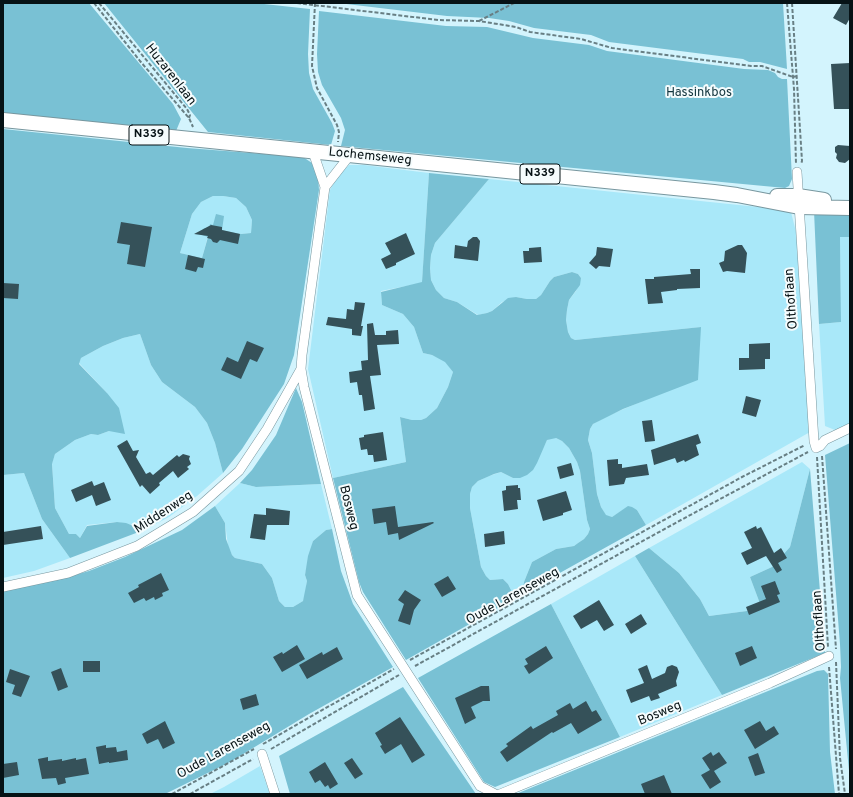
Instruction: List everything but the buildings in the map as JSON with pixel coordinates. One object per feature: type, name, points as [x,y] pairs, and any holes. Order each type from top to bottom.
[{"type":"main road","name":"Lochemseweg","points":[[3,120],[850,207]]},
{"type":"street","name":"Bosweg","points":[[313,152],[325,187],[301,369],[304,387],[357,595],[480,786],[494,794]]},
{"type":"street","points":[[325,187],[350,155]]},
{"type":"street","name":"Olthoflaan","points":[[797,172],[815,444]]},
{"type":"street","name":"Middenweg","points":[[3,587],[68,573],[137,546],[193,512],[240,472],[267,429],[301,369]]},
{"type":"street","points":[[815,444],[820,446],[825,440],[850,428]]},
{"type":"street","name":"Bosweg","points":[[500,794],[834,657]]},
{"type":"street","points":[[262,754],[275,794]]},
{"type":"path","name":"Huzarenlaan","points":[[94,3],[140,61],[189,118],[190,116],[187,109],[100,3]]},
{"type":"path","points":[[297,3],[438,20],[479,21],[516,27],[530,32],[581,39],[612,48],[751,66],[762,66],[797,76]]},
{"type":"path","points":[[479,21],[514,3]]},
{"type":"path","points":[[787,3],[793,76],[797,172]]},
{"type":"path","points":[[792,3],[802,161],[797,172]]},
{"type":"path","points":[[315,4],[312,66],[317,88],[337,124],[339,132],[338,140],[333,153]]},
{"type":"path","name":"Olthoflaan","points":[[815,444],[834,657],[839,794]]},
{"type":"path","name":"Olthoflaan","points":[[815,444],[822,453],[840,758],[845,794]]},
{"type":"path","name":"Oude Larenseweg","points":[[190,794],[262,754],[404,668],[742,477],[815,444]]},
{"type":"path","name":"Oude Larenseweg","points":[[172,794],[681,520],[815,444]]},
{"type":"shaded area","points":[[349,165],[364,165],[429,173],[422,283],[381,291],[382,305],[403,314],[414,327],[423,353],[445,361],[453,372],[448,387],[437,408],[426,418],[421,420],[412,420],[400,417],[406,462],[333,478],[308,369],[330,190],[337,177]]},
{"type":"shaded area","points":[[489,179],[787,210],[791,212],[797,236],[810,432],[646,525],[637,510],[628,507],[612,517],[606,516],[601,507],[597,494],[592,453],[588,440],[590,429],[593,424],[605,417],[652,397],[701,327],[575,340],[571,338],[568,332],[566,320],[569,300],[576,291],[581,278],[578,274],[572,272],[554,277],[541,295],[536,299],[516,297],[502,302],[492,311],[478,315],[457,302],[444,298],[436,290],[431,280],[431,255],[435,243]]},
{"type":"shaded area","points":[[213,196],[236,198],[246,207],[252,220],[251,233],[241,234],[222,230],[213,225],[208,236],[202,258],[180,253],[192,214],[201,202]]},
{"type":"shaded area","points":[[840,237],[850,237],[850,424],[835,430],[825,426],[819,324],[841,322]]},
{"type":"shaded area","points":[[140,334],[151,365],[162,382],[195,407],[207,423],[215,443],[223,473],[197,496],[169,517],[144,530],[136,526],[117,522],[87,525],[80,538],[76,534],[69,534],[55,508],[52,463],[55,454],[75,440],[91,434],[98,435],[109,431],[107,393],[79,363],[81,358],[103,346],[123,338]]},
{"type":"shaded area","points":[[556,438],[562,441],[569,448],[577,462],[580,471],[587,520],[590,529],[584,539],[574,546],[556,549],[532,562],[524,582],[522,594],[512,600],[511,590],[508,584],[503,579],[490,580],[481,567],[470,508],[470,494],[472,487],[478,481],[489,476],[501,472],[513,478],[544,446],[547,440]]},
{"type":"shaded area","points":[[802,462],[810,469],[790,547],[772,567],[750,577],[762,609],[709,616],[700,599],[679,573],[649,548]]},
{"type":"shaded area","points":[[24,473],[42,519],[70,558],[34,571],[3,578],[3,475]]},
{"type":"shaded area","points":[[240,483],[256,487],[321,484],[332,529],[326,530],[313,541],[305,575],[307,581],[305,596],[303,601],[293,607],[285,607],[279,601],[272,578],[262,564],[235,558],[228,546],[225,523],[215,506]]},
{"type":"shaded area","points":[[635,556],[722,695],[620,737],[551,604]]},
{"type":"shaded area","points":[[260,766],[270,794],[210,794],[224,787]]},
{"type":"green space","points":[[3,3],[89,3],[173,104],[181,119],[176,131],[3,114]]},
{"type":"green space","points":[[104,3],[255,3],[310,9],[308,54],[309,73],[313,89],[335,131],[331,145],[208,132]]},
{"type":"green space","points":[[338,3],[783,3],[787,69],[760,62],[749,62],[743,59],[609,42],[591,35],[534,28],[509,21],[489,18],[447,16]]},
{"type":"green space","name":"Hassinkbos","points":[[319,11],[446,26],[487,27],[533,38],[589,45],[607,51],[744,69],[768,70],[775,73],[782,79],[787,79],[792,179],[789,186],[785,188],[341,146],[345,130],[341,118],[322,85],[318,72],[317,54]]},
{"type":"green space","points":[[3,129],[187,148],[303,157],[312,163],[318,175],[319,190],[294,355],[284,384],[242,449],[223,473],[215,443],[207,423],[195,407],[162,382],[151,365],[140,334],[123,338],[103,346],[81,358],[79,364],[107,393],[119,408],[125,434],[109,431],[98,435],[91,434],[75,440],[55,454],[52,464],[55,508],[69,534],[76,534],[80,538],[87,526],[117,522],[126,523],[144,530],[70,558],[42,519],[24,473],[3,475]],"holes":[[[213,196],[236,198],[246,207],[252,220],[251,233],[241,234],[222,230],[224,216],[216,214],[213,225],[210,224],[209,229],[205,228],[201,233],[202,235],[208,237],[202,258],[180,253],[192,214],[201,202]]]},
{"type":"green space","points":[[429,173],[489,179],[435,243],[431,255],[431,280],[436,290],[444,298],[457,302],[477,315],[487,313],[492,311],[508,298],[516,297],[536,299],[541,295],[554,277],[572,272],[578,274],[581,278],[580,285],[569,300],[566,320],[568,332],[571,338],[575,340],[701,327],[698,380],[623,409],[593,424],[590,429],[588,440],[592,453],[597,494],[601,507],[606,515],[612,517],[628,506],[632,507],[637,510],[646,525],[522,594],[524,582],[532,562],[556,549],[574,546],[584,539],[590,529],[587,520],[580,471],[577,462],[569,448],[562,441],[556,438],[547,440],[533,470],[527,475],[520,478],[513,478],[501,472],[494,474],[478,481],[472,487],[470,494],[470,508],[481,567],[490,580],[503,579],[508,584],[511,590],[512,600],[406,660],[363,592],[359,582],[333,478],[406,462],[400,417],[412,420],[421,420],[426,418],[437,408],[448,387],[453,372],[445,362],[432,355],[423,353],[414,327],[403,314],[382,305],[381,292],[422,282]]},
{"type":"green space","points":[[814,211],[850,215],[850,237],[840,237],[841,322],[819,324]]},
{"type":"green space","points":[[296,388],[302,402],[321,484],[256,487],[240,483],[252,470],[276,435]]},
{"type":"green space","points":[[850,443],[850,781],[840,678],[840,644],[825,455]]},
{"type":"green space","points":[[810,469],[825,653],[722,695],[635,556],[649,548],[679,573],[700,599],[709,616],[762,609],[750,577],[772,567],[790,547]]},
{"type":"green space","points":[[215,506],[225,523],[226,539],[232,555],[235,558],[262,564],[272,578],[279,601],[285,607],[293,607],[303,601],[307,581],[305,575],[308,556],[313,541],[326,530],[332,529],[341,571],[353,604],[393,667],[309,714],[230,762],[165,794],[3,794],[3,591],[57,580],[89,571],[125,557],[182,530]]},
{"type":"green space","points":[[551,604],[620,737],[495,787],[484,782],[418,678]]},
{"type":"green space","points":[[824,670],[828,674],[830,752],[835,794],[516,794],[817,671]]},
{"type":"green space","points":[[403,687],[476,794],[290,794],[279,756]]}]
